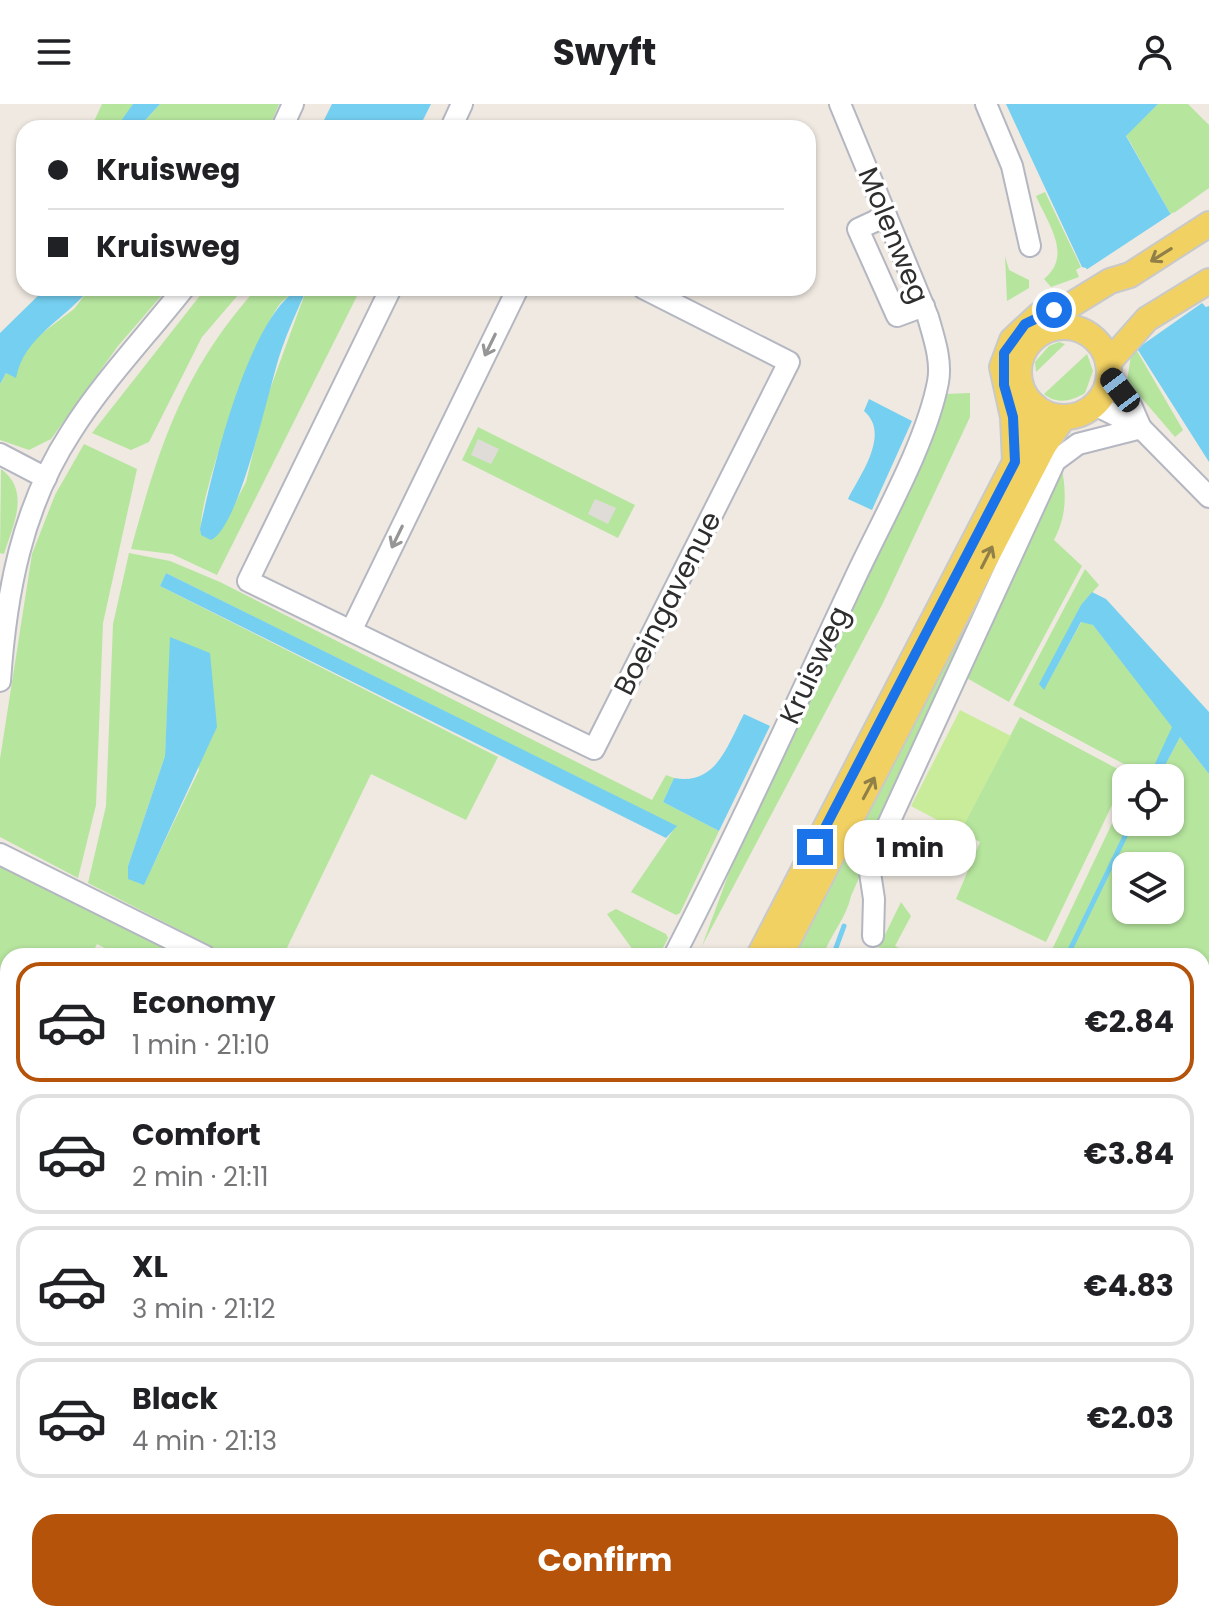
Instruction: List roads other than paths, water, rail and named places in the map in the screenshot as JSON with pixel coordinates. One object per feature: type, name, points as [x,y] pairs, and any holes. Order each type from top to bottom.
[{"type":"main road","points":[[1201,230],[1039,334],[1024,350],[1020,382],[1035,406],[1049,415],[1064,417],[1080,414],[1095,405],[1109,370],[1128,338],[1147,319],[1209,281]]},
{"type":"main road","points":[[1015,462],[1013,417],[1004,385],[1004,353],[1025,324],[1039,315],[1063,317],[1101,346],[1109,370]]},
{"type":"main road","points":[[763,948],[1015,462],[1026,452],[1034,431],[1035,406]]},
{"type":"main road","points":[[784,948],[1044,446],[1064,417]]},
{"type":"street","name":"Molenweg","points":[[840,104],[924,306],[940,368]]},
{"type":"street","points":[[986,104],[1012,166],[1030,246]]},
{"type":"street","points":[[886,216],[858,229],[897,316],[924,306]]},
{"type":"street","points":[[0,681],[12,578],[46,478],[71,432],[178,296]]},
{"type":"street","name":"Boeingavenue","points":[[387,296],[248,581],[594,749],[789,362],[659,296]]},
{"type":"street","points":[[351,631],[514,296]]},
{"type":"street","name":"Kruisweg","points":[[678,948],[716,874],[899,482],[931,411],[940,368]]},
{"type":"street","points":[[1109,370],[1130,403],[1141,428]]},
{"type":"street","points":[[1095,405],[1141,428],[1209,497]]},
{"type":"street","points":[[873,936],[874,899],[869,866],[1055,461],[1078,444],[1141,428]]},
{"type":"street","points":[[0,454],[46,478]]},
{"type":"street","points":[[0,854],[189,948]]},
{"type":"water","points":[[133,104],[160,104],[145,120],[122,120]]},
{"type":"water","points":[[332,104],[431,104],[423,120],[324,120]]},
{"type":"water","points":[[1006,104],[1158,104],[1126,136],[1171,215],[1155,226],[1206,307],[1209,306],[1209,462],[1086,268],[1082,267]]},
{"type":"water","points":[[38,296],[83,296],[27,351],[16,378],[6,373],[0,384],[0,333]]},
{"type":"water","points":[[290,296],[304,296],[281,351],[243,484],[222,530],[211,540],[201,535],[200,529],[223,435],[248,363],[280,305]]},
{"type":"water","points":[[869,399],[912,421],[872,510],[848,499],[874,443],[872,420],[864,411]]},
{"type":"water","points":[[166,573],[677,826],[666,838],[160,586]]},
{"type":"water","points":[[1092,592],[1106,599],[1209,712],[1209,774],[1180,737],[1166,764],[1155,764],[1172,727],[1093,625],[1081,622],[1044,690],[1039,684],[1081,605]]},
{"type":"water","points":[[170,637],[210,653],[217,727],[144,885],[128,879],[128,866],[165,756]]},
{"type":"water","points":[[744,714],[770,726],[719,831],[663,802],[674,778],[688,779],[710,770],[725,750]]},
{"type":"waterway","points":[[1071,948],[1125,836]]},
{"type":"waterway","points":[[836,948],[844,926]]}]
